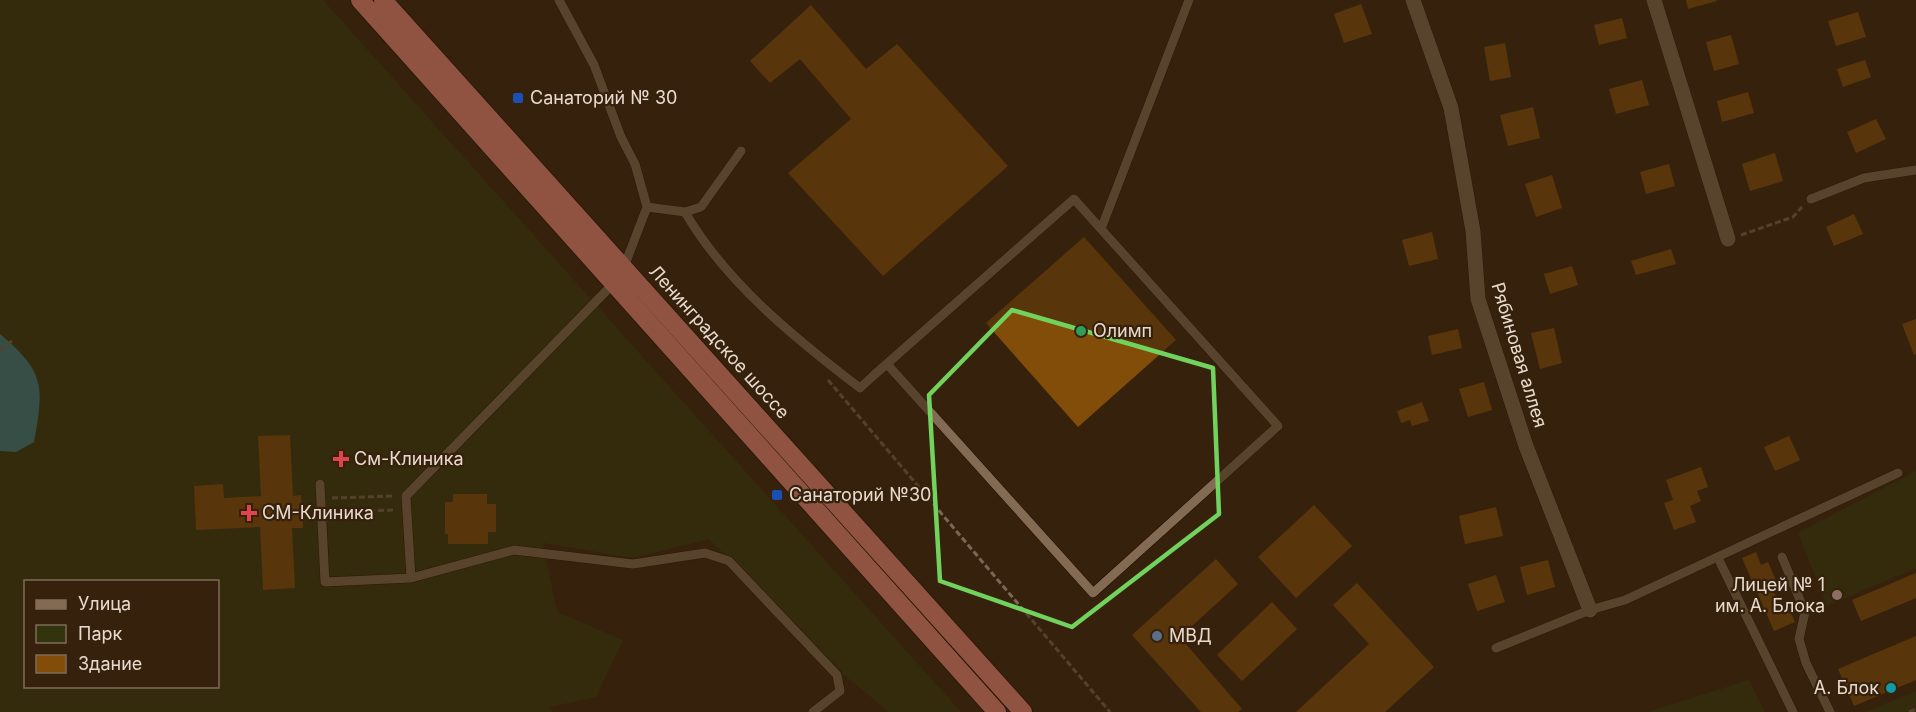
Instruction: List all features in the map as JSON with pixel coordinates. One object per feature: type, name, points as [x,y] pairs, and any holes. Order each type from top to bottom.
[{"type":"highway","points":[[360,0],[997,712]]},
{"type":"highway","name":"Ленинградское шоссе","points":[[383,0],[1023,712]]},
{"type":"street","name":"Рябиновая аллея","points":[[1413,0],[1451,108],[1473,231],[1478,299],[1527,446],[1590,610]]},
{"type":"street","points":[[1654,0],[1728,239]]},
{"type":"lane","points":[[559,0],[594,65],[621,137],[635,164],[647,207],[624,267]]},
{"type":"lane","points":[[1101,229],[1189,0]]},
{"type":"lane","points":[[647,207],[685,212],[701,207],[741,151]]},
{"type":"lane","points":[[1811,199],[1864,178],[1916,170]]},
{"type":"lane","points":[[685,212],[699,237],[788,332],[860,388],[887,364],[1074,199],[1278,426],[1093,593],[887,364]]},
{"type":"lane","points":[[411,578],[406,496],[614,283]]},
{"type":"lane","points":[[1496,648],[1590,610],[1625,600],[1898,472]]},
{"type":"lane","points":[[320,484],[325,582],[411,578],[514,550],[633,564],[688,554],[718,555],[729,561],[837,675],[840,691],[813,712]]},
{"type":"lane","points":[[1782,556],[1805,612],[1799,639],[1806,663],[1830,712]]},
{"type":"lane","points":[[1718,558],[1793,712]]},
{"type":"path","points":[[1728,239],[1793,217],[1811,199]]},
{"type":"path","points":[[0,350],[13,340]]},
{"type":"path","points":[[826,377],[1110,712]]},
{"type":"path","points":[[321,498],[406,496]]},
{"type":"path","points":[[322,512],[406,509]]},
{"type":"path","points":[[1909,712],[1916,709]]},
{"type":"highlighted area","points":[[1012,310],[1213,368],[1219,514],[1072,627],[940,581],[929,395]]},
{"type":"green space","name":"См-Клиника","points":[[0,0],[323,0],[961,712],[889,712],[849,679],[709,539],[633,558],[543,543],[557,612],[623,640],[596,697],[550,707],[552,712],[0,712]]},
{"type":"green space","points":[[1916,471],[1916,568],[1827,606],[1798,533]]},
{"type":"green space","points":[[1749,680],[1765,712],[1648,712]]},
{"type":"green space","points":[[1916,691],[1916,712],[1865,712]]},
{"type":"water","points":[[0,334],[26,359],[38,381],[40,393],[34,442],[16,452],[0,451]]},
{"type":"building","points":[[1686,0],[1716,0],[1717,1],[1688,9]]},
{"type":"building","points":[[1361,4],[1372,34],[1344,43],[1334,14]]},
{"type":"building","points":[[811,5],[866,69],[897,44],[1008,166],[883,276],[788,173],[851,119],[800,59],[770,83],[750,61]]},
{"type":"building","points":[[1858,12],[1866,37],[1836,46],[1828,21]]},
{"type":"building","points":[[1622,18],[1627,38],[1599,45],[1594,25]]},
{"type":"building","points":[[1731,35],[1739,64],[1714,71],[1706,42]]},
{"type":"building","points":[[1505,43],[1511,77],[1490,81],[1484,47]]},
{"type":"building","points":[[1865,60],[1871,77],[1843,87],[1837,69]]},
{"type":"building","points":[[1642,80],[1649,105],[1616,114],[1609,89]]},
{"type":"building","points":[[1748,92],[1754,113],[1722,122],[1717,101]]},
{"type":"building","points":[[1533,107],[1540,138],[1508,146],[1500,115]]},
{"type":"building","points":[[1876,119],[1886,139],[1856,153],[1847,132]]},
{"type":"building","points":[[1775,153],[1783,181],[1750,191],[1742,164]]},
{"type":"building","points":[[1669,164],[1675,186],[1646,194],[1640,172]]},
{"type":"building","points":[[1552,175],[1562,208],[1536,217],[1525,184]]},
{"type":"building","points":[[1854,214],[1863,234],[1834,246],[1826,227]]},
{"type":"building","points":[[1432,232],[1438,259],[1409,266],[1402,240]]},
{"type":"building","name":"Олимп","points":[[1084,237],[1176,340],[1078,427],[986,323]]},
{"type":"building","points":[[1671,249],[1676,264],[1636,275],[1631,261]]},
{"type":"building","points":[[1572,266],[1578,285],[1550,294],[1544,274]]},
{"type":"building","points":[[1916,319],[1916,354],[1914,355],[1902,324]]},
{"type":"building","points":[[1554,328],[1562,363],[1540,369],[1531,333]]},
{"type":"building","points":[[1458,329],[1462,348],[1432,355],[1428,336]]},
{"type":"building","points":[[1484,382],[1492,410],[1468,417],[1459,389]]},
{"type":"building","points":[[1422,402],[1429,421],[1412,426],[1410,420],[1401,423],[1397,411]]},
{"type":"building","name":"СМ-Клиника","points":[[290,435],[293,496],[301,495],[303,528],[292,528],[295,588],[263,590],[260,527],[196,530],[194,486],[223,484],[224,498],[261,496],[258,436]]},
{"type":"building","points":[[1789,436],[1800,460],[1775,471],[1764,447]]},
{"type":"building","points":[[1701,467],[1708,487],[1697,491],[1701,501],[1690,506],[1696,522],[1674,530],[1664,503],[1673,500],[1666,480]]},
{"type":"building","points":[[453,494],[487,494],[487,504],[496,504],[496,532],[488,532],[488,544],[448,544],[448,534],[445,534],[445,502],[453,502]]},
{"type":"building","points":[[1314,505],[1352,546],[1296,598],[1258,557]]},
{"type":"building","points":[[1496,507],[1503,536],[1465,544],[1459,516]]},
{"type":"building","points":[[1756,552],[1761,565],[1768,562],[1777,583],[1771,585],[1782,612],[1789,609],[1795,622],[1774,631],[1742,558]]},
{"type":"building","name":"МВД","points":[[1216,559],[1238,584],[1180,637],[1242,709],[1238,712],[1201,712],[1132,635]]},
{"type":"building","points":[[1548,560],[1555,587],[1527,595],[1520,567]]},
{"type":"building","points":[[1916,573],[1916,598],[1861,621],[1852,600]]},
{"type":"building","points":[[1496,575],[1505,602],[1477,611],[1468,584]]},
{"type":"building","points":[[1357,583],[1434,667],[1385,712],[1296,712],[1369,644],[1333,605]]},
{"type":"building","points":[[1272,602],[1297,629],[1242,681],[1217,655]]},
{"type":"building","points":[[1916,636],[1916,680],[1854,706],[1838,669]]},
{"type":"place","name":"Санаторий № 30","points":[[518,98]]},
{"type":"place","name":"Олимп","points":[[1081,331]]},
{"type":"place","name":"См-Клиника","points":[[341,459]]},
{"type":"place","name":"Санаторий №30","points":[[777,495]]},
{"type":"place","name":"СМ-Клиника","points":[[249,513]]},
{"type":"place","name":"Лицей № 1 им. А. Блока","points":[[1837,595]]},
{"type":"place","name":"МВД","points":[[1157,636]]},
{"type":"place","name":"А. Блок","points":[[1891,688]]}]
